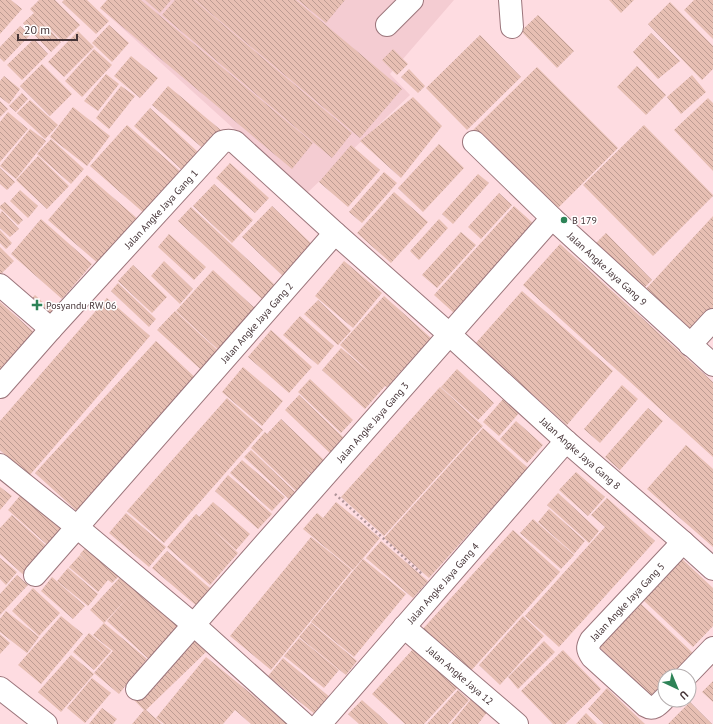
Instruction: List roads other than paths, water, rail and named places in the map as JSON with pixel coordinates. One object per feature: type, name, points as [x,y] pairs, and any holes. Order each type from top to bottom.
[{"type":"street","points":[[387,25],[412,0]]},
{"type":"street","points":[[510,0],[512,28]]},
{"type":"street","name":"Jalan Angke Jaya Gang 1","points":[[0,387],[222,142],[227,140],[235,142],[335,233]]},
{"type":"street","name":"Jalan Angke Jaya Gang 9","points":[[474,142],[552,218],[713,365]]},
{"type":"street","name":"Jalan Angke Jaya Gang 3","points":[[137,689],[552,218]]},
{"type":"street","points":[[335,233],[449,334]]},
{"type":"street","name":"Jalan Angke Jaya Gang 2","points":[[35,575],[335,233]]},
{"type":"street","points":[[0,285],[51,329]]},
{"type":"street","points":[[690,345],[713,320]]},
{"type":"street","name":"Jalan Angke Jaya Gang 8","points":[[449,334],[566,441],[713,569]]},
{"type":"street","name":"Jalan Angke Jaya Gang 4","points":[[320,724],[566,441]]},
{"type":"street","points":[[0,465],[194,625],[304,724]]},
{"type":"street","name":"Jalan Angke Jaya Gang 5","points":[[657,704],[650,708],[646,706],[592,657],[588,651],[588,646],[683,542]]},
{"type":"street","name":"Jalan Angke Jaya 12","points":[[404,627],[517,724]]},
{"type":"street","points":[[694,668],[713,648]]},
{"type":"street","points":[[0,688],[46,724]]},
{"type":"place","name":"B 179","points":[[564,220]]},
{"type":"place","name":"Posyandu RW 06","points":[[37,305]]}]
